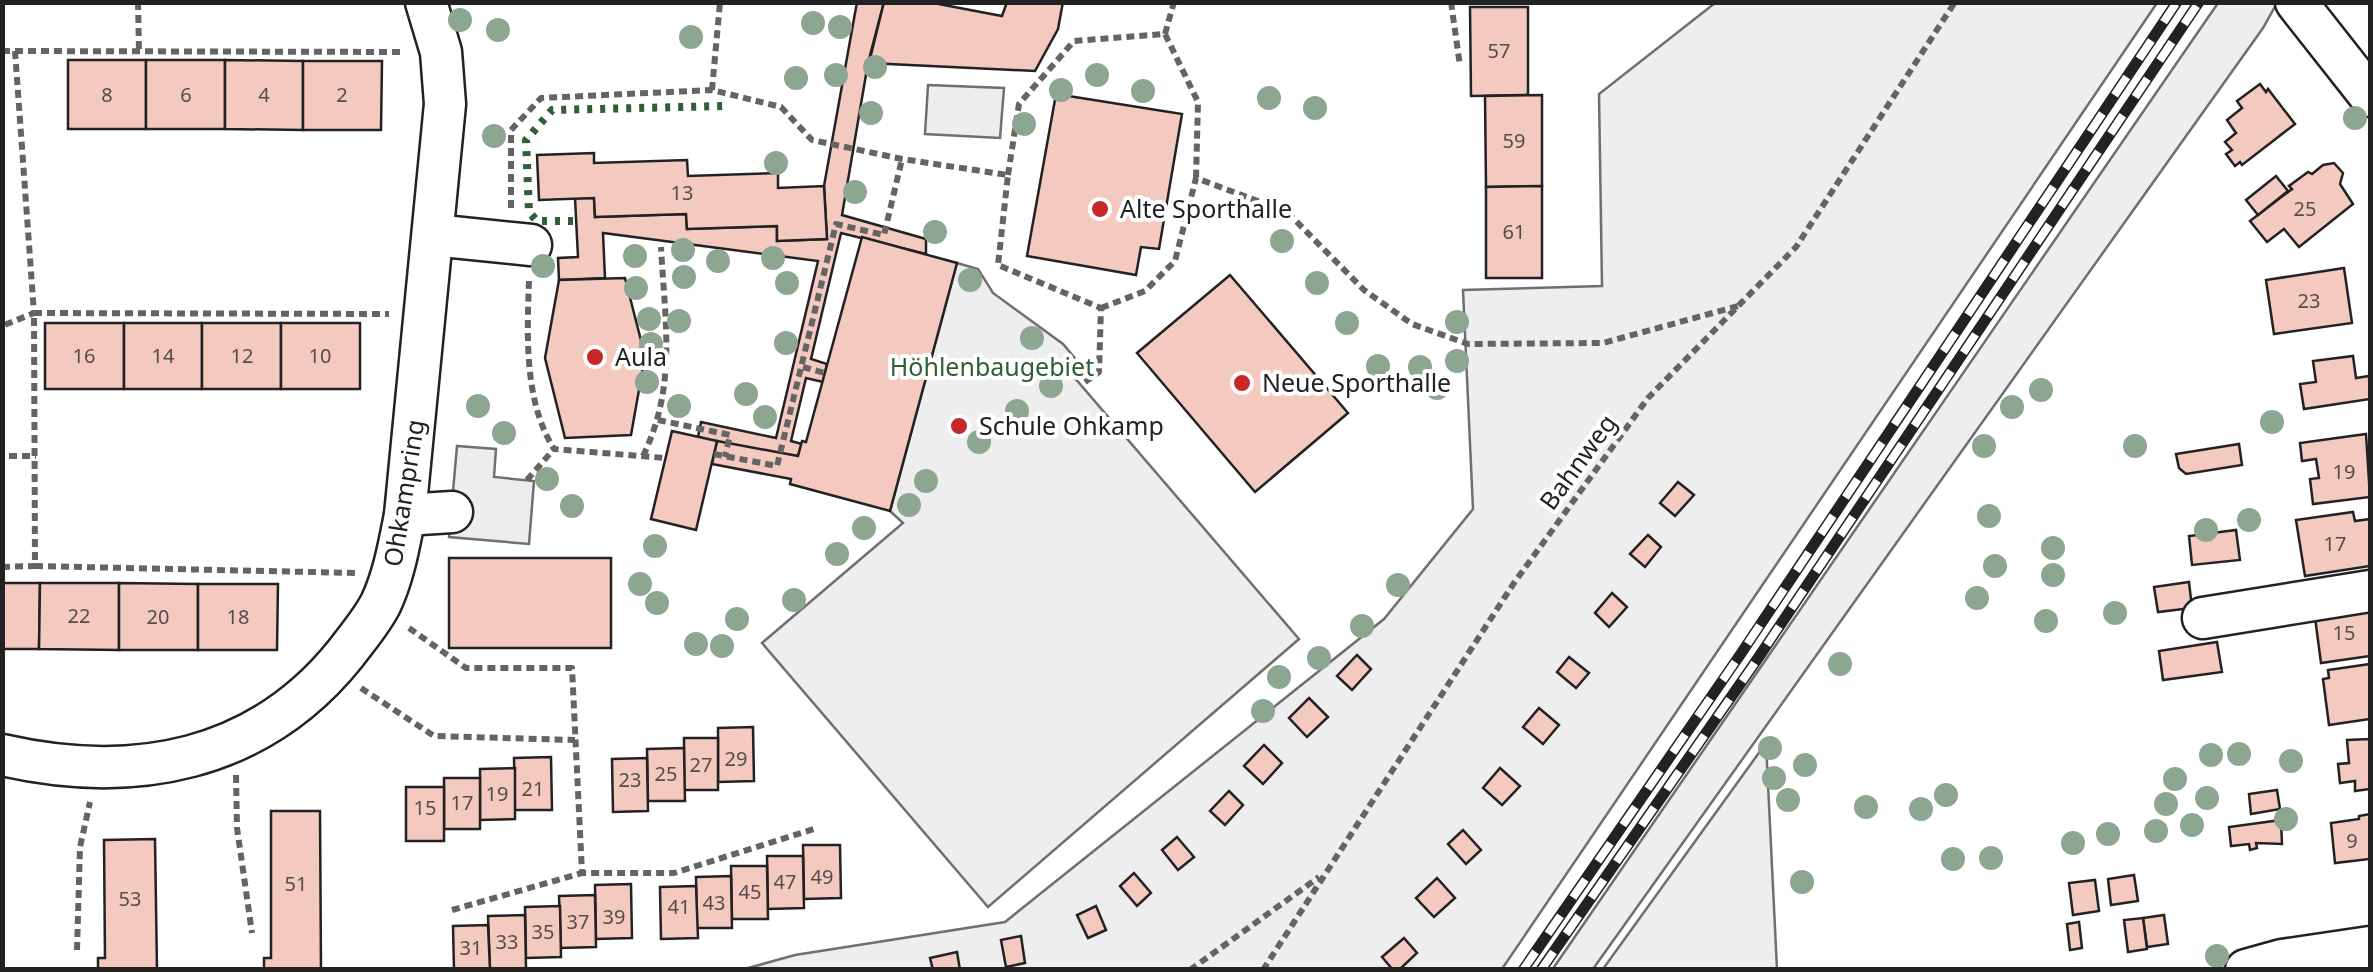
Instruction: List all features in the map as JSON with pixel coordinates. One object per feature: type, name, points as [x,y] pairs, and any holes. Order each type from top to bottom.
[{"type":"street","name":"Ohkampring","points":[[2,755],[98,768],[164,764],[217,750],[270,724],[320,685],[386,590],[405,516],[445,104],[441,52],[426,2]]},
{"type":"street","points":[[2296,2],[2370,96]]},
{"type":"street","points":[[433,236],[531,245]]},
{"type":"street","points":[[405,516],[452,512]]},
{"type":"street","points":[[2202,618],[2370,591]]},
{"type":"street","points":[[2246,970],[2282,960],[2370,947]]},
{"type":"path","points":[[138,2],[139,51]]},
{"type":"path","points":[[712,90],[720,2]]},
{"type":"path","points":[[1165,34],[1074,40],[1019,104],[998,264],[1101,308],[1145,291],[1174,262],[1196,178],[1198,102],[1165,34],[1174,2]]},
{"type":"path","points":[[1451,2],[1460,66]]},
{"type":"path","name":"Bahnweg","points":[[1263,970],[1514,583],[1648,398],[1796,247],[1955,2]]},
{"type":"path","points":[[2,51],[441,52]]},
{"type":"path","points":[[16,51],[34,312],[35,566]]},
{"type":"path","points":[[554,449],[542,425],[528,364],[531,245],[510,226],[511,130],[541,98],[712,90],[781,107],[812,140],[1008,175]]},
{"type":"path","points":[[714,454],[777,466],[836,224],[884,236],[902,159]]},
{"type":"path","points":[[1196,178],[1287,212],[1364,290],[1412,324],[1468,344],[1603,344],[1743,305]]},
{"type":"path","points":[[643,456],[658,420],[668,377],[661,247]]},
{"type":"path","points":[[1081,385],[1099,372],[1101,308]]},
{"type":"path","points":[[2,326],[34,312],[426,314]]},
{"type":"path","points":[[803,366],[825,372]]},
{"type":"path","points":[[658,420],[730,435],[726,457]]},
{"type":"path","points":[[554,449],[666,458]]},
{"type":"path","points":[[528,480],[554,449]]},
{"type":"path","points":[[9,456],[36,456]]},
{"type":"path","points":[[2,568],[35,566],[386,590],[466,668],[572,668],[582,874]]},
{"type":"path","points":[[332,670],[434,736],[575,740]]},
{"type":"path","points":[[236,740],[237,828],[252,932]]},
{"type":"path","points":[[76,950],[80,848],[98,768]]},
{"type":"path","points":[[452,910],[582,874],[674,873],[817,828]]},
{"type":"path","points":[[1190,970],[1324,874]]},
{"type":"green space","points":[[1715,3],[2157,3],[1502,969],[741,970],[795,955],[1005,922],[1384,619],[1473,509],[1463,290],[1602,286],[1599,94]]},
{"type":"green space","points":[[2218,3],[2277,3],[2263,28],[1593,969],[1552,970]]},
{"type":"green space","points":[[928,85],[1004,88],[1000,138],[925,134]]},
{"type":"green space","name":"Höhlenbaugebiet","points":[[957,263],[978,269],[993,293],[1063,344],[1083,368],[1074,377],[1299,639],[988,907],[762,643],[903,523],[890,511]]},
{"type":"green space","points":[[1766,743],[1777,969],[1603,969]]},
{"type":"shaded area","points":[[457,446],[496,449],[494,477],[534,481],[529,544],[449,537]]},
{"type":"building","points":[[857,2],[884,2],[868,63],[842,215],[926,239],[926,254],[841,233],[811,359],[827,364],[823,382],[806,378],[791,441],[802,444],[798,456],[721,445],[698,437],[701,422],[776,438],[818,261],[603,233],[605,278],[559,280],[558,258],[578,257],[575,198],[594,198],[595,217],[686,214],[687,229],[777,226],[777,241],[827,239],[824,186]]},
{"type":"building","points":[[884,2],[928,2],[1002,16],[1007,2],[1063,2],[1058,29],[1035,71],[869,63]]},
{"type":"building","points":[[1470,7],[1528,7],[1528,95],[1471,96]]},
{"type":"building","points":[[68,60],[146,60],[146,129],[68,129]]},
{"type":"building","points":[[146,60],[225,60],[225,129],[146,129]]},
{"type":"building","points":[[225,60],[303,61],[303,130],[225,129]]},
{"type":"building","points":[[303,61],[382,61],[381,130],[303,130]]},
{"type":"building","points":[[2260,84],[2295,124],[2242,165],[2240,162],[2235,166],[2226,154],[2232,150],[2225,142],[2236,133],[2227,120],[2242,108],[2237,101]]},
{"type":"building","name":"Alte Sporthalle","points":[[1056,94],[1182,114],[1159,249],[1141,247],[1136,275],[1027,256]]},
{"type":"building","points":[[1542,95],[1542,186],[1486,187],[1485,96]]},
{"type":"building","points":[[594,153],[594,163],[687,160],[688,176],[778,173],[778,188],[824,186],[827,239],[777,241],[777,226],[687,229],[686,214],[595,217],[594,198],[539,200],[537,155]]},
{"type":"building","points":[[2334,163],[2343,173],[2340,184],[2353,204],[2299,247],[2284,229],[2267,242],[2250,221],[2308,172],[2312,174],[2323,165]]},
{"type":"building","points":[[2276,176],[2288,191],[2258,215],[2246,200]]},
{"type":"building","points":[[1542,186],[1542,278],[1486,278],[1486,187]]},
{"type":"building","points":[[862,237],[957,263],[890,511],[790,484],[791,479],[712,464],[717,441],[798,456],[802,441],[806,442]]},
{"type":"building","points":[[2344,268],[2352,323],[2274,334],[2266,280]]},
{"type":"building","name":"Neue Sporthalle","points":[[1230,275],[1348,413],[1255,492],[1137,353]]},
{"type":"building","name":"Aula","points":[[625,278],[645,356],[631,435],[565,438],[545,358],[559,280]]},
{"type":"building","points":[[45,323],[124,323],[124,389],[45,389]]},
{"type":"building","points":[[124,323],[202,323],[202,389],[124,389]]},
{"type":"building","points":[[202,323],[281,323],[281,389],[202,389]]},
{"type":"building","points":[[281,323],[360,323],[360,389],[281,389]]},
{"type":"building","points":[[2353,356],[2356,378],[2369,376],[2370,399],[2304,409],[2300,384],[2316,382],[2313,361]]},
{"type":"building","points":[[672,431],[717,441],[696,530],[651,519]]},
{"type":"building","points":[[2366,434],[2370,497],[2313,504],[2310,479],[2319,478],[2316,459],[2302,461],[2300,443]]},
{"type":"building","points":[[2239,444],[2242,465],[2186,474],[2179,468],[2176,454]]},
{"type":"building","points":[[1678,482],[1694,495],[1675,516],[1660,503]]},
{"type":"building","points":[[2353,512],[2355,521],[2370,519],[2370,566],[2305,576],[2296,520]]},
{"type":"building","points":[[2236,530],[2240,560],[2192,565],[2189,536]]},
{"type":"building","points":[[1648,535],[1661,547],[1645,567],[1630,554]]},
{"type":"building","points":[[449,558],[611,558],[611,648],[449,648]]},
{"type":"building","points":[[2189,582],[2192,608],[2158,612],[2154,587]]},
{"type":"building","points":[[2,583],[40,583],[39,649],[2,649]]},
{"type":"building","points":[[40,583],[119,583],[119,650],[39,649]]},
{"type":"building","points":[[119,583],[198,584],[198,650],[119,650]]},
{"type":"building","points":[[198,584],[278,584],[277,650],[198,650]]},
{"type":"building","points":[[1612,593],[1627,607],[1609,627],[1595,613]]},
{"type":"building","points":[[2370,602],[2370,656],[2321,663],[2314,610]]},
{"type":"building","points":[[2217,642],[2222,672],[2163,680],[2159,651]]},
{"type":"building","points":[[1357,655],[1371,669],[1352,690],[1337,676]]},
{"type":"building","points":[[1569,657],[1589,673],[1576,688],[1557,672]]},
{"type":"building","points":[[2370,664],[2370,719],[2329,725],[2323,679],[2329,678],[2328,670]]},
{"type":"building","points":[[1309,698],[1328,717],[1307,737],[1289,718]]},
{"type":"building","points":[[1539,708],[1559,725],[1543,744],[1523,727]]},
{"type":"building","points":[[753,727],[754,781],[718,782],[718,728]]},
{"type":"building","points":[[684,738],[718,738],[718,790],[684,790]]},
{"type":"building","points":[[2370,739],[2370,789],[2355,791],[2355,781],[2340,783],[2338,764],[2349,763],[2347,740]]},
{"type":"building","points":[[1264,745],[1282,763],[1263,784],[1244,766]]},
{"type":"building","points":[[684,748],[685,801],[648,801],[647,749]]},
{"type":"building","points":[[551,757],[552,810],[515,810],[514,758]]},
{"type":"building","points":[[647,758],[648,811],[613,812],[612,759]]},
{"type":"building","points":[[515,768],[515,819],[480,820],[480,769]]},
{"type":"building","points":[[1500,768],[1520,786],[1502,805],[1483,788]]},
{"type":"building","points":[[444,778],[480,778],[480,829],[444,829]]},
{"type":"building","points":[[406,787],[444,787],[444,841],[406,841]]},
{"type":"building","points":[[2277,790],[2280,809],[2251,814],[2249,794]]},
{"type":"building","points":[[1229,791],[1243,805],[1225,825],[1210,811]]},
{"type":"building","points":[[271,811],[320,811],[321,970],[264,970],[264,958],[271,958]]},
{"type":"building","points":[[2370,814],[2370,859],[2335,863],[2331,823]]},
{"type":"building","points":[[2281,820],[2282,844],[2256,843],[2257,848],[2250,850],[2249,844],[2231,846],[2229,827]]},
{"type":"building","points":[[1463,830],[1481,850],[1466,864],[1448,844]]},
{"type":"building","points":[[1177,837],[1194,857],[1178,870],[1162,850]]},
{"type":"building","points":[[155,839],[157,970],[98,970],[98,958],[105,958],[104,840]]},
{"type":"building","points":[[803,845],[840,845],[841,898],[804,899]]},
{"type":"building","points":[[767,856],[803,856],[804,908],[768,909]]},
{"type":"building","points":[[731,866],[767,866],[768,919],[732,919]]},
{"type":"building","points":[[1134,873],[1151,893],[1137,906],[1120,886]]},
{"type":"building","points":[[2134,875],[2138,901],[2111,905],[2108,879]]},
{"type":"building","points":[[731,876],[732,928],[697,928],[696,877]]},
{"type":"building","points":[[1437,878],[1455,898],[1434,917],[1416,898]]},
{"type":"building","points":[[2095,880],[2099,911],[2073,915],[2069,883]]},
{"type":"building","points":[[631,884],[632,938],[596,939],[595,885]]},
{"type":"building","points":[[696,886],[698,938],[661,939],[660,887]]},
{"type":"building","points":[[595,895],[596,947],[561,948],[559,896]]},
{"type":"building","points":[[560,906],[561,957],[526,958],[525,907]]},
{"type":"building","points":[[1096,906],[1106,930],[1088,938],[1077,915]]},
{"type":"building","points":[[525,915],[526,968],[490,969],[488,916]]},
{"type":"building","points":[[2164,915],[2168,944],[2147,947],[2143,918]]},
{"type":"building","points":[[2143,918],[2147,949],[2128,952],[2124,920]]},
{"type":"building","points":[[2079,922],[2082,948],[2070,950],[2067,924]]},
{"type":"building","points":[[488,925],[490,970],[454,970],[453,926]]},
{"type":"building","points":[[1021,936],[1025,963],[1006,967],[1001,940]]},
{"type":"building","points":[[1404,938],[1417,953],[1399,970],[1393,970],[1382,957]]},
{"type":"building","points":[[957,952],[960,970],[933,970],[930,958]]},
{"type":"railway","points":[[1523,970],[1740,655],[2177,2]]},
{"type":"railway","points":[[1541,970],[1752,667],[2199,2]]},
{"type":"hedge","points":[[573,221],[537,221],[529,212],[526,140],[552,110],[725,106]]},
{"type":"place","name":"Alte Sporthalle","points":[[1100,209]]},
{"type":"place","name":"Aula","points":[[595,357]]},
{"type":"place","name":"Neue Sporthalle","points":[[1242,383]]},
{"type":"place","name":"Schule Ohkamp","points":[[959,426]]}]
